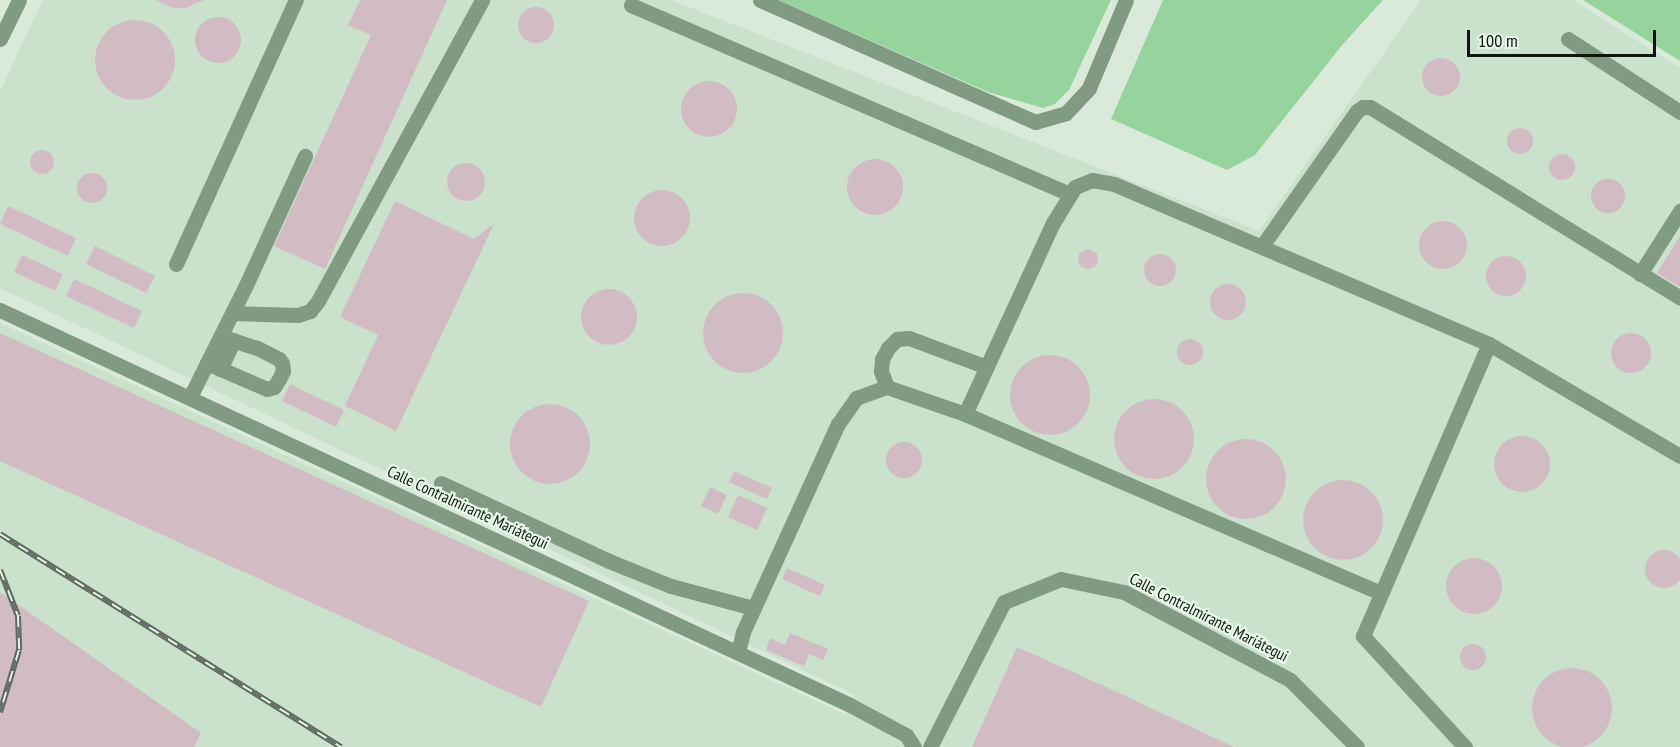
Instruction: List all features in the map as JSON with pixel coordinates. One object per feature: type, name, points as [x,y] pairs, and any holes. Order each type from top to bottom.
[{"type":"street","points":[[0,39],[19,0]]},
{"type":"street","points":[[176,264],[297,0]]},
{"type":"street","points":[[233,313],[298,315],[310,311],[314,306],[482,0]]},
{"type":"street","points":[[760,0],[1035,122],[1066,113],[1089,88],[1126,0]]},
{"type":"street","points":[[631,6],[1070,194]]},
{"type":"street","points":[[1568,39],[1680,112]]},
{"type":"street","points":[[1262,246],[1357,111],[1363,107],[1370,107],[1680,298]]},
{"type":"street","points":[[190,397],[213,366],[227,338],[233,313],[305,156]]},
{"type":"street","points":[[965,414],[1053,223],[1075,187],[1092,180],[1114,184],[1489,344],[1680,456]]},
{"type":"street","points":[[1640,274],[1680,211]]},
{"type":"street","name":"Calle Contralmirante Mariátegui","points":[[0,310],[840,700],[906,735],[914,747]]},
{"type":"street","points":[[213,366],[267,389],[274,387],[283,371],[279,359],[227,338]]},
{"type":"street","points":[[887,387],[881,371],[882,359],[897,339],[909,338],[987,367]]},
{"type":"street","points":[[1465,747],[1363,636],[1489,344]]},
{"type":"street","points":[[738,652],[753,609],[838,424],[856,398],[887,387],[965,414],[1381,593]]},
{"type":"street","points":[[441,483],[609,561],[671,586],[753,609]]},
{"type":"street","name":"Calle Contralmirante Mariátegui","points":[[930,747],[1004,602],[1061,579],[1124,592],[1290,680],[1357,747]]},
{"type":"shaded area","points":[[43,0],[671,0],[1259,231],[1421,0],[1573,0],[1680,68],[1680,747],[0,747],[0,323],[846,715],[855,695],[0,288],[0,91]]},
{"type":"green space","points":[[778,0],[1111,0],[1069,90],[1055,104],[1043,108],[988,92]]},
{"type":"green space","points":[[1163,0],[1383,0],[1343,44],[1255,155],[1227,170],[1111,119]]},
{"type":"green space","points":[[1583,0],[1680,0],[1680,61]]},
{"type":"building","points":[[156,0],[204,0],[185,8],[173,8]]},
{"type":"building","points":[[360,0],[447,0],[325,269],[274,246],[371,35],[348,25]]},
{"type":"building","points":[[536,7],[548,13],[554,25],[548,37],[536,43],[524,37],[518,25],[524,13]]},
{"type":"building","points":[[218,17],[234,24],[241,40],[234,56],[218,63],[202,56],[195,40],[202,24]]},
{"type":"building","points":[[135,20],[150,23],[163,32],[172,45],[175,60],[172,75],[163,88],[150,97],[135,100],[120,97],[107,88],[98,75],[95,60],[98,45],[107,32],[120,23]]},
{"type":"building","points":[[1441,58],[1455,63],[1460,77],[1455,91],[1441,96],[1427,91],[1422,77],[1427,63]]},
{"type":"building","points":[[704,81],[714,81],[729,89],[735,98],[737,109],[735,120],[729,129],[714,137],[704,137],[693,132],[686,125],[681,114],[681,104],[686,93],[693,86]]},
{"type":"building","points":[[1520,128],[1529,132],[1533,141],[1529,150],[1520,154],[1511,150],[1507,141],[1511,132]]},
{"type":"building","points":[[42,150],[51,153],[54,162],[51,171],[42,174],[33,171],[30,162],[33,153]]},
{"type":"building","points":[[1562,154],[1571,158],[1575,167],[1571,176],[1562,180],[1553,176],[1549,167],[1553,158]]},
{"type":"building","points":[[870,159],[880,159],[895,167],[901,176],[903,187],[901,198],[895,207],[880,215],[870,215],[859,210],[852,203],[847,192],[847,182],[852,171],[859,164]]},
{"type":"building","points":[[466,163],[473,164],[479,169],[484,175],[484,189],[479,195],[473,200],[466,201],[459,200],[453,195],[448,189],[447,182],[448,175],[453,169],[459,164]]},
{"type":"building","points":[[92,173],[98,174],[106,182],[106,194],[98,202],[92,203],[86,202],[78,194],[77,188],[78,182],[86,174]]},
{"type":"building","points":[[1608,179],[1620,184],[1625,196],[1620,208],[1608,213],[1596,208],[1591,196],[1596,184]]},
{"type":"building","points":[[657,190],[667,190],[682,198],[688,207],[690,218],[688,229],[682,238],[667,246],[657,246],[646,241],[639,234],[634,223],[634,213],[639,202],[646,195]]},
{"type":"building","points":[[395,201],[474,239],[494,224],[396,431],[345,406],[378,335],[340,317]]},
{"type":"building","points":[[8,206],[76,238],[68,256],[0,224]]},
{"type":"building","points":[[1443,221],[1460,228],[1467,245],[1460,262],[1443,269],[1426,262],[1419,245],[1426,228]]},
{"type":"building","points":[[1680,236],[1680,287],[1657,273]]},
{"type":"building","points":[[95,246],[155,276],[146,293],[86,264]]},
{"type":"building","points":[[1088,249],[1095,252],[1098,259],[1095,266],[1088,269],[1081,266],[1078,259],[1081,252]]},
{"type":"building","points":[[1160,254],[1172,258],[1176,270],[1172,282],[1160,286],[1148,282],[1144,270],[1148,258]]},
{"type":"building","points":[[22,255],[63,274],[55,291],[14,272]]},
{"type":"building","points":[[1506,256],[1514,257],[1520,262],[1525,268],[1525,284],[1520,290],[1514,295],[1506,296],[1498,295],[1492,290],[1487,284],[1486,276],[1487,268],[1492,262],[1498,257]]},
{"type":"building","points":[[74,279],[142,311],[134,328],[66,296]]},
{"type":"building","points":[[1228,284],[1240,290],[1246,302],[1240,314],[1228,320],[1216,314],[1210,302],[1216,290]]},
{"type":"building","points":[[604,289],[614,289],[629,297],[635,306],[637,317],[635,328],[629,337],[614,345],[604,345],[593,340],[586,333],[581,322],[581,312],[586,301],[593,294]]},
{"type":"building","points":[[743,293],[758,296],[771,305],[780,318],[783,333],[780,348],[771,361],[758,370],[743,373],[728,370],[715,361],[706,348],[703,333],[706,318],[715,305],[728,296]]},
{"type":"building","points":[[0,333],[589,601],[541,707],[0,461]]},
{"type":"building","points":[[1631,333],[1645,339],[1651,353],[1645,367],[1631,373],[1617,367],[1611,353],[1617,339]]},
{"type":"building","points":[[1190,339],[1199,343],[1203,352],[1199,361],[1190,365],[1181,361],[1177,352],[1181,343]]},
{"type":"building","points":[[1050,355],[1065,358],[1078,367],[1087,380],[1090,395],[1087,410],[1078,423],[1065,432],[1050,435],[1035,432],[1022,423],[1013,410],[1010,395],[1013,380],[1022,367],[1035,358]]},
{"type":"building","points":[[290,384],[344,410],[336,427],[282,401]]},
{"type":"building","points":[[1154,399],[1169,402],[1182,411],[1191,424],[1194,439],[1191,454],[1182,467],[1169,476],[1154,479],[1139,476],[1126,467],[1117,454],[1114,439],[1117,424],[1126,411],[1139,402]]},
{"type":"building","points":[[550,404],[565,407],[578,416],[587,429],[590,444],[587,459],[578,472],[565,481],[550,484],[535,481],[522,472],[513,459],[510,444],[513,429],[522,416],[535,407]]},
{"type":"building","points":[[1516,436],[1528,436],[1542,444],[1550,458],[1548,475],[1542,484],[1528,492],[1516,492],[1499,480],[1494,470],[1494,458],[1506,441]]},
{"type":"building","points":[[1246,439],[1261,442],[1274,451],[1283,464],[1286,479],[1283,494],[1274,507],[1261,516],[1246,519],[1231,516],[1218,507],[1209,494],[1206,479],[1209,464],[1218,451],[1231,442]]},
{"type":"building","points":[[904,442],[916,448],[922,460],[916,472],[904,478],[892,472],[886,460],[892,448]]},
{"type":"building","points":[[734,471],[772,488],[767,499],[729,482]]},
{"type":"building","points":[[1343,480],[1358,483],[1371,492],[1380,505],[1383,520],[1380,535],[1371,548],[1358,557],[1343,560],[1328,557],[1315,548],[1306,535],[1303,520],[1306,505],[1315,492],[1328,483]]},
{"type":"building","points":[[710,487],[727,495],[718,514],[701,506]]},
{"type":"building","points":[[738,495],[767,508],[757,530],[728,517]]},
{"type":"building","points":[[1664,550],[1671,551],[1677,556],[1682,562],[1682,576],[1677,582],[1671,587],[1664,588],[1657,587],[1651,582],[1646,576],[1645,569],[1646,562],[1651,556],[1657,551]]},
{"type":"building","points":[[1469,558],[1479,558],[1494,566],[1500,575],[1502,586],[1500,597],[1494,606],[1479,614],[1469,614],[1458,609],[1451,602],[1446,591],[1446,581],[1451,570],[1458,563]]},
{"type":"building","points":[[787,568],[825,585],[820,596],[782,579]]},
{"type":"building","points":[[0,592],[201,733],[194,747],[0,747]]},
{"type":"building","points":[[790,633],[828,649],[823,660],[809,654],[804,666],[766,650],[770,638],[785,645]]},
{"type":"building","points":[[1473,644],[1482,648],[1486,657],[1482,666],[1473,670],[1464,666],[1460,657],[1464,648]]},
{"type":"building","points":[[1017,647],[1104,686],[1234,747],[972,747]]},
{"type":"building","points":[[1572,668],[1587,671],[1600,680],[1609,693],[1612,708],[1609,723],[1600,736],[1587,745],[1572,748],[1557,745],[1544,736],[1535,723],[1532,708],[1535,693],[1544,680],[1557,671]]},
{"type":"railway","points":[[0,534],[341,747]]},
{"type":"railway","points":[[0,570],[18,616],[19,650],[0,712]]}]
